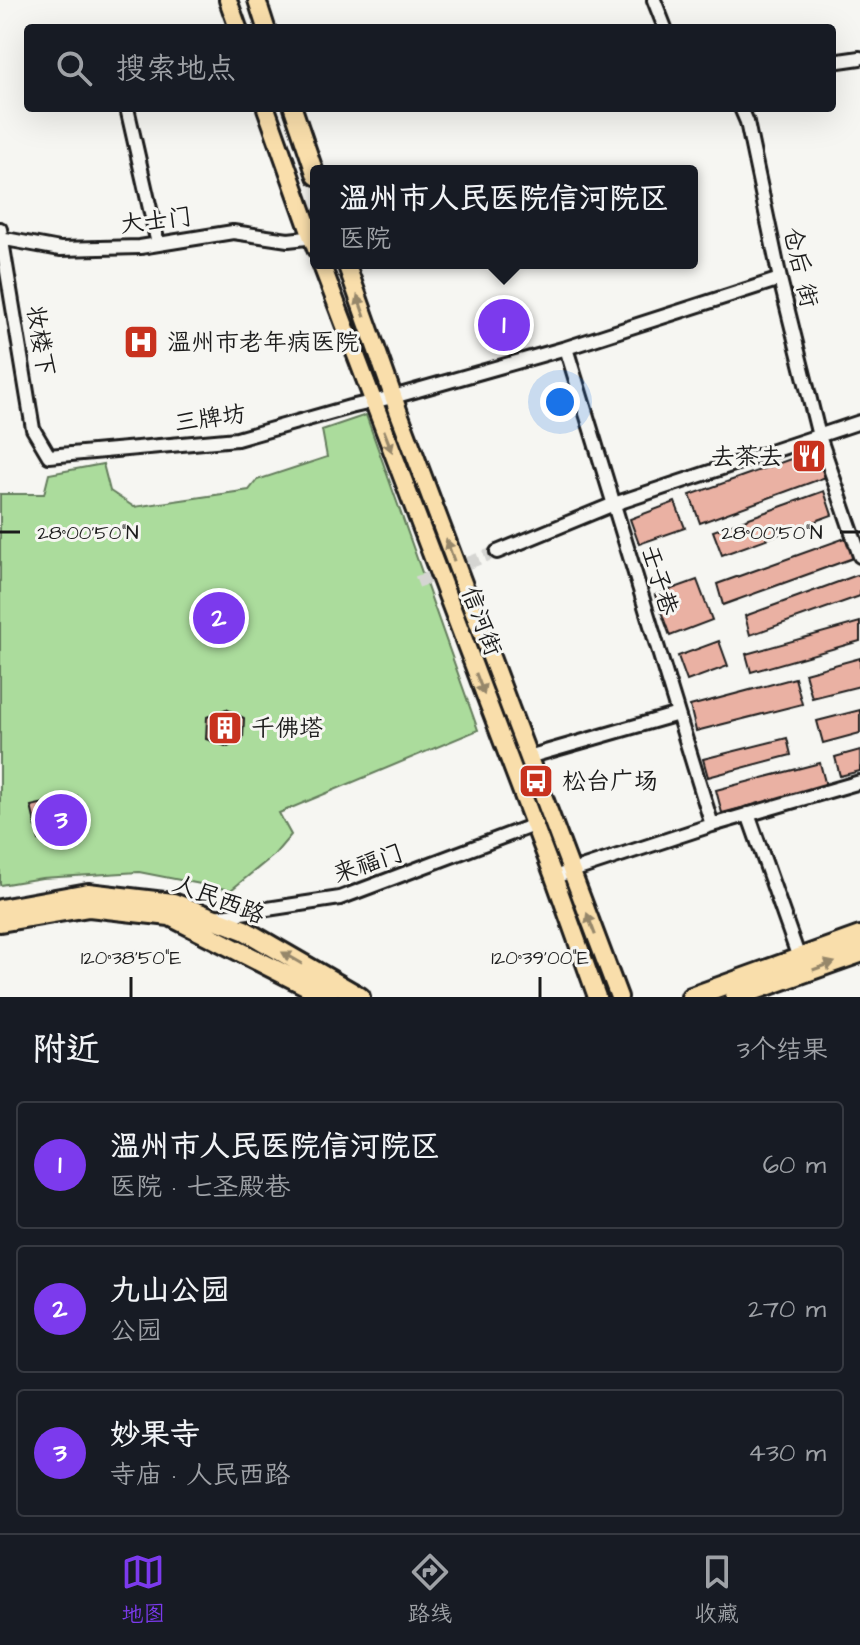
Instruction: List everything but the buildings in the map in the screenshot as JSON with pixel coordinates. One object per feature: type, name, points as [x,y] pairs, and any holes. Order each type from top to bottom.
[{"type":"highway","name":"人民西路","points":[[0,909],[88,893],[173,903],[244,930],[360,997]]},
{"type":"highway","name":"人民西路","points":[[0,922],[89,907],[170,916],[329,997]]},
{"type":"highway","points":[[691,997],[860,936]]},
{"type":"highway","points":[[735,997],[860,953]]},
{"type":"main road","points":[[228,0],[237,24]]},
{"type":"main road","points":[[257,0],[265,24]]},
{"type":"main road","points":[[267,112],[310,227]]},
{"type":"main road","points":[[294,112],[312,165]]},
{"type":"main road","name":"信河街","points":[[323,269],[597,997]]},
{"type":"main road","name":"信河街","points":[[348,269],[393,397],[619,997]]},
{"type":"street","points":[[654,0],[663,24]]},
{"type":"street","points":[[836,61],[860,58]]},
{"type":"street","points":[[128,112],[158,244]]},
{"type":"street","name":"仓后 街","points":[[743,112],[819,436],[860,556]]},
{"type":"street","name":"大士门","points":[[1,235],[60,249],[140,247],[233,232],[310,241]]},
{"type":"street","name":"妆楼下","points":[[1,235],[33,429],[49,456]]},
{"type":"street","name":"三牌坊","points":[[49,456],[237,439],[566,348],[780,279]]},
{"type":"street","name":"壬子巷","points":[[566,348],[712,825]]},
{"type":"street","points":[[497,552],[614,504],[860,422]]},
{"type":"street","points":[[528,757],[678,714]]},
{"type":"street","points":[[554,877],[712,825],[860,782]]},
{"type":"street","points":[[748,814],[799,958]]},
{"type":"street","name":"来福门","points":[[212,918],[340,898],[534,825]]},
{"type":"green space","points":[[366,415],[478,730],[279,813],[291,835],[274,855],[231,890],[139,872],[42,878],[0,885],[0,494],[44,494],[49,474],[103,464],[110,491],[134,507],[249,490],[257,480],[327,457],[322,430]]},
{"type":"tunnel","points":[[417,582],[497,552]]},
{"type":"place","name":"温州市人民医院信河院区","points":[[504,325]]},
{"type":"place","name":"温州市老年病医院","points":[[141,342]]},
{"type":"place","name":"去茶去","points":[[809,456]]},
{"type":"place","name":"九山公园","points":[[219,618]]},
{"type":"place","name":"千佛塔","points":[[225,728]]},
{"type":"place","name":"松台广场","points":[[536,781]]},
{"type":"place","name":"妙果寺","points":[[61,820]]}]
